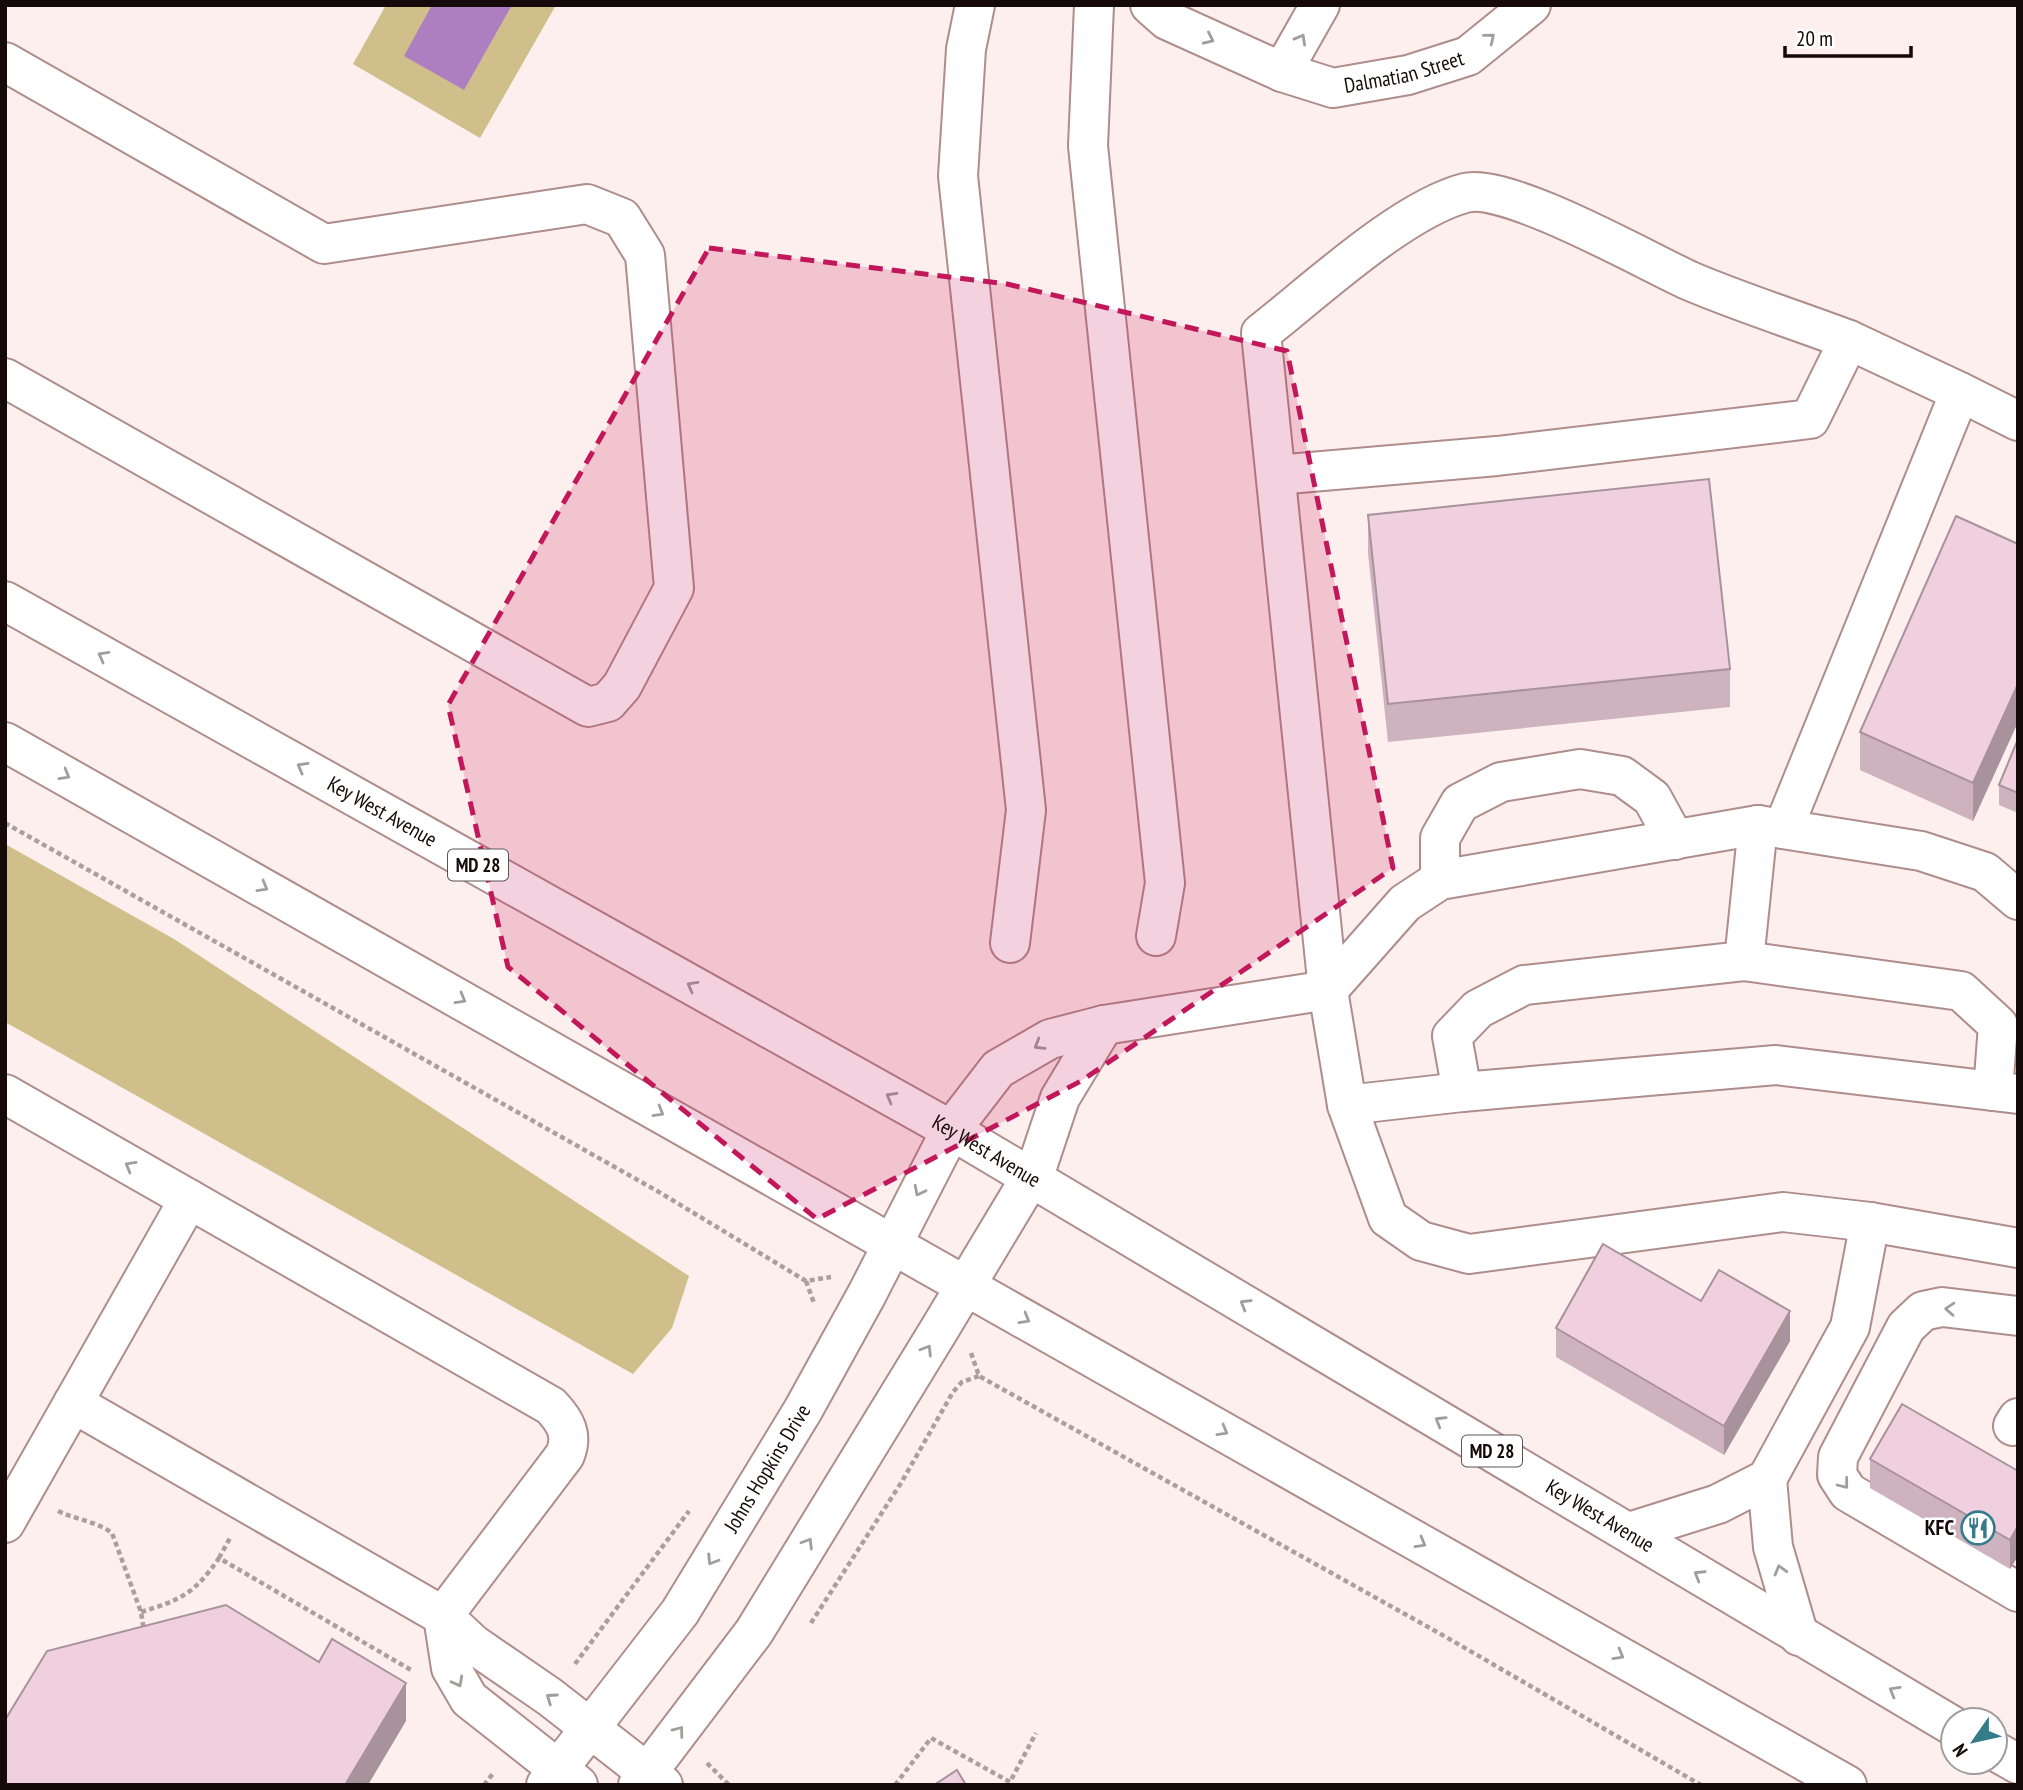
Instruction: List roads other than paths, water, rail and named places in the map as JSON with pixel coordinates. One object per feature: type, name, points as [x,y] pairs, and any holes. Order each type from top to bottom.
[{"type":"main road","points":[[975,5],[966,49],[958,176],[1026,810],[1010,943]]},
{"type":"main road","points":[[1094,5],[1088,146],[1165,883],[1156,936]]},
{"type":"main road","name":"Dalmatian Street","points":[[1150,5],[1167,19],[1282,72],[1333,88],[1408,75],[1468,56],[1531,5]]},
{"type":"main road","points":[[1282,72],[1320,5]]},
{"type":"main road","points":[[5,62],[324,244],[587,204],[622,218],[645,255],[674,588],[622,686],[608,702],[588,707],[5,378]]},
{"type":"main road","points":[[2018,421],[1849,340],[1690,281],[1551,215],[1505,197],[1468,192],[1421,210],[1261,333],[1328,990],[1347,1105],[1388,1219],[1421,1241],[1469,1254],[1783,1212],[1870,1222],[2018,1248]]},
{"type":"main road","points":[[1276,475],[1497,456],[1810,419],[1849,340]]},
{"type":"main road","points":[[1744,961],[1770,827],[1960,393]]},
{"type":"main road","name":"Key West Avenue","points":[[5,601],[951,1130],[1939,1718]]},
{"type":"main road","points":[[5,741],[1847,1785]]},
{"type":"main road","points":[[1440,880],[1440,838],[1460,803],[1501,782],[1580,769],[1622,776],[1652,798],[1675,840]]},
{"type":"main road","points":[[1328,990],[1405,903],[1440,880],[1675,840],[1770,827],[1921,850],[1985,872],[2018,900]]},
{"type":"main road","points":[[1347,1105],[1462,1092],[1776,1065],[2005,1092],[1998,1025],[1961,991],[1744,961],[1524,985],[1478,1009],[1452,1036],[1462,1092]]},
{"type":"main road","name":"Johns Hopkins Drive","points":[[560,1780],[591,1729],[680,1612],[723,1543],[803,1410],[951,1130],[998,1069],[1050,1039],[1104,1025],[1328,990]]},
{"type":"main road","points":[[73,1403],[443,1616],[483,1652],[550,1697],[591,1729],[649,1781],[754,1632],[1031,1178],[1060,1098],[1104,1025]]},
{"type":"main road","points":[[5,1094],[551,1406],[560,1416],[568,1428],[570,1442],[565,1455],[443,1616],[452,1668],[458,1685],[469,1699],[560,1780]]},
{"type":"main road","points":[[14,1507],[189,1199]]},
{"type":"main road","points":[[1799,1636],[1773,1547],[1767,1479],[1850,1327],[1870,1222]]},
{"type":"main road","points":[[2018,1316],[1942,1307],[1923,1311],[1906,1328],[1838,1457],[1837,1475],[1848,1492],[2018,1592]]},
{"type":"main road","points":[[1629,1532],[1718,1504],[1767,1479]]},
{"type":"place","name":"KFC","points":[[1978,1528]]}]
